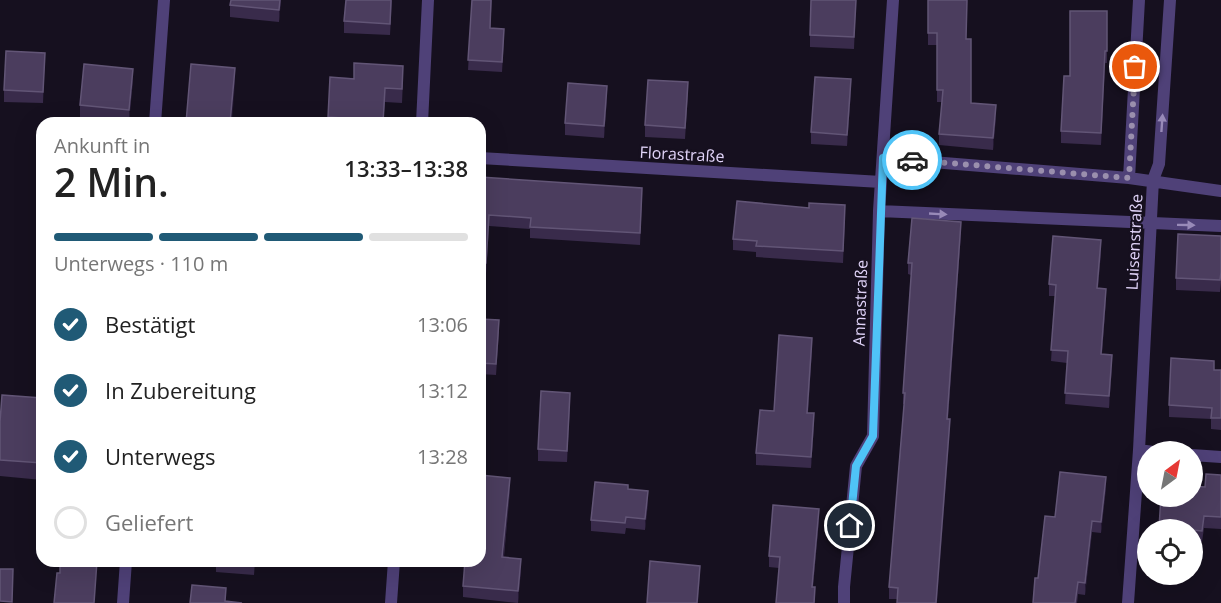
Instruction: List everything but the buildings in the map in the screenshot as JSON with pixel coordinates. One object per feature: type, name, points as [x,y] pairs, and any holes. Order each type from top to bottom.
[{"type":"street","points":[[155,117],[164,0]]},
{"type":"street","points":[[422,117],[428,0]]},
{"type":"street","name":"Annastraße","points":[[844,603],[856,466],[873,436],[879,211],[893,0]]},
{"type":"street","name":"Luisenstraße","points":[[1129,178],[1139,0]]},
{"type":"street","name":"Luisenstraße","points":[[1139,441],[1153,180],[1159,164],[1170,0]]},
{"type":"street","name":"Florastraße","points":[[486,158],[881,182]]},
{"type":"street","points":[[883,158],[1153,180],[1221,190]]},
{"type":"street","points":[[879,211],[1221,226]]},
{"type":"street","points":[[1203,456],[1221,457]]},
{"type":"street","name":"Luisenstraße","points":[[1128,603],[1137,478]]},
{"type":"street","points":[[123,603],[126,567]]},
{"type":"street","points":[[391,603],[394,567]]},
{"type":"way so far","points":[[912,160],[1129,178],[1135,67]]},
{"type":"route","points":[[850,526],[856,466],[873,436],[879,211],[883,158],[912,160]]}]
